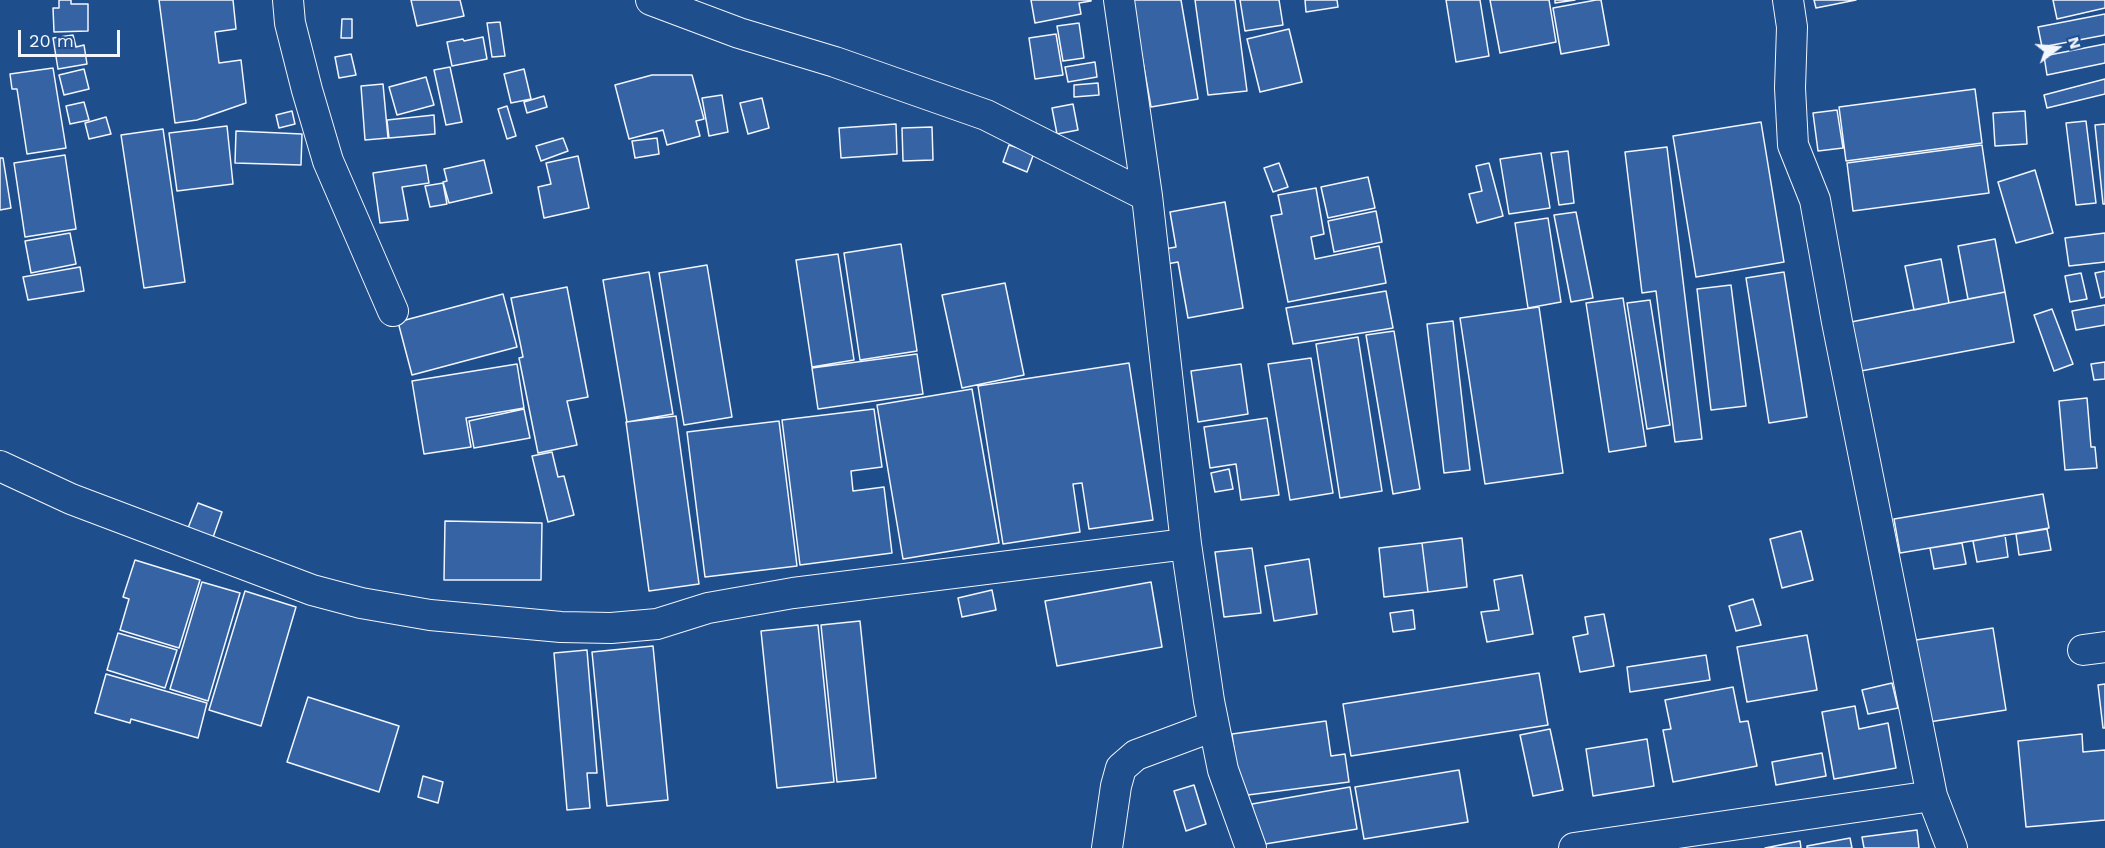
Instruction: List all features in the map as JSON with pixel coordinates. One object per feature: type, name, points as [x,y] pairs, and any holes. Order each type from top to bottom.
[{"type":"street","points":[[288,0],[290,23],[328,161],[393,311]]},
{"type":"street","points":[[651,0],[740,33],[835,62],[986,115],[1147,196]]},
{"type":"street","points":[[1119,0],[1147,196],[1186,544],[1214,726],[1223,770],[1251,848]]},
{"type":"street","points":[[1788,0],[1792,27],[1790,88],[1793,145],[1815,200],[1839,333],[1932,796],[1952,848]]},
{"type":"street","points":[[0,466],[71,499],[312,590],[361,603],[430,615],[561,627],[611,628],[657,624],[708,608],[793,593],[1186,544]]},
{"type":"street","points":[[1107,848],[1116,786],[1121,768],[1136,755],[1214,726]]},
{"type":"street","points":[[1574,848],[1653,843],[1932,796]]},
{"type":"building","points":[[59,0],[71,0],[71,4],[88,4],[88,31],[54,32],[53,8],[59,8]]},
{"type":"building","points":[[159,0],[233,0],[236,29],[215,32],[219,63],[241,60],[246,103],[197,120],[175,123]]},
{"type":"building","points":[[411,0],[460,0],[464,16],[417,26]]},
{"type":"building","points":[[1031,0],[1091,1],[1079,3],[1081,14],[1035,23]]},
{"type":"building","points":[[1132,0],[1181,0],[1198,99],[1151,107]]},
{"type":"building","points":[[1195,0],[1235,0],[1247,91],[1208,95]]},
{"type":"building","points":[[1240,0],[1279,0],[1283,25],[1245,31]]},
{"type":"building","points":[[1305,0],[1337,0],[1338,7],[1306,12]]},
{"type":"building","points":[[1446,0],[1480,0],[1489,56],[1456,62]]},
{"type":"building","points":[[1490,0],[1549,0],[1556,42],[1500,53]]},
{"type":"building","points":[[1555,0],[1575,0],[1555,3]]},
{"type":"building","points":[[1601,0],[1609,45],[1561,54],[1553,8]]},
{"type":"building","points":[[1814,0],[1856,0],[1816,8]]},
{"type":"building","points":[[2053,0],[2105,0],[2105,8],[2057,19]]},
{"type":"building","points":[[2105,14],[2105,35],[2042,47],[2038,27]]},
{"type":"building","points":[[342,19],[352,19],[352,38],[341,38]]},
{"type":"building","points":[[500,22],[505,56],[492,57],[487,23]]},
{"type":"building","points":[[1079,23],[1084,58],[1063,61],[1057,26]]},
{"type":"building","points":[[1289,29],[1302,82],[1260,92],[1247,39]]},
{"type":"building","points":[[1056,34],[1063,75],[1035,79],[1029,38]]},
{"type":"building","points":[[73,35],[76,47],[84,45],[87,64],[58,69],[53,38]]},
{"type":"building","points":[[483,37],[487,59],[452,66],[447,42]]},
{"type":"building","points":[[2105,44],[2105,63],[2047,75],[2044,56]]},
{"type":"building","points":[[351,54],[356,75],[339,78],[335,57]]},
{"type":"building","points":[[1095,62],[1097,77],[1068,82],[1065,67]]},
{"type":"building","points":[[450,67],[462,122],[446,125],[434,70]]},
{"type":"building","points":[[53,68],[66,148],[27,154],[17,89],[12,89],[10,74]]},
{"type":"building","points":[[84,69],[89,89],[64,95],[59,75]]},
{"type":"building","points":[[524,69],[531,99],[511,103],[504,74]]},
{"type":"building","points":[[652,75],[692,75],[704,119],[696,121],[700,136],[667,145],[663,130],[629,139],[615,85]]},
{"type":"building","points":[[426,77],[434,105],[397,115],[389,87]]},
{"type":"building","points":[[2105,79],[2105,94],[2047,108],[2044,95]]},
{"type":"building","points":[[1098,83],[1099,95],[1074,97],[1074,85]]},
{"type":"building","points":[[383,84],[388,138],[365,140],[361,86]]},
{"type":"building","points":[[1975,89],[1982,143],[1846,161],[1839,107]]},
{"type":"building","points":[[722,95],[728,132],[709,136],[702,98]]},
{"type":"building","points":[[544,96],[547,107],[527,113],[524,102]]},
{"type":"building","points":[[762,98],[769,128],[748,134],[740,103]]},
{"type":"building","points":[[84,102],[89,120],[70,124],[66,106]]},
{"type":"building","points":[[1073,104],[1078,130],[1057,134],[1052,108]]},
{"type":"building","points":[[507,106],[516,136],[507,139],[498,109]]},
{"type":"building","points":[[1837,110],[1843,148],[1818,151],[1813,113]]},
{"type":"building","points":[[292,111],[295,124],[279,128],[276,115]]},
{"type":"building","points":[[2025,111],[2027,144],[1995,146],[1993,113]]},
{"type":"building","points":[[434,115],[435,134],[389,138],[387,120]]},
{"type":"building","points":[[106,117],[111,134],[89,139],[85,123]]},
{"type":"building","points":[[2086,121],[2096,203],[2076,205],[2066,123]]},
{"type":"building","points":[[1761,122],[1784,262],[1696,277],[1673,136]]},
{"type":"building","points":[[896,124],[897,154],[841,158],[839,128]]},
{"type":"building","points":[[2105,124],[2105,204],[2103,204],[2095,125]]},
{"type":"building","points":[[227,126],[233,184],[177,191],[169,133]]},
{"type":"building","points":[[932,127],[933,160],[903,161],[902,128]]},
{"type":"building","points":[[163,129],[185,282],[144,288],[121,135]]},
{"type":"building","points":[[236,131],[302,134],[301,165],[235,163]]},
{"type":"building","points":[[563,138],[568,151],[541,161],[536,146]]},
{"type":"building","points":[[657,138],[659,154],[635,158],[632,141]]},
{"type":"building","points":[[1009,145],[1034,153],[1027,172],[1003,162]]},
{"type":"building","points":[[1982,145],[1989,193],[1853,211],[1847,163]]},
{"type":"building","points":[[1667,147],[1702,439],[1675,442],[1656,291],[1642,293],[1625,152]]},
{"type":"building","points":[[1568,151],[1574,203],[1559,205],[1551,153]]},
{"type":"building","points":[[1541,153],[1550,208],[1509,214],[1500,159]]},
{"type":"building","points":[[65,155],[76,229],[25,237],[14,163]]},
{"type":"building","points":[[578,156],[589,208],[544,218],[538,187],[551,184],[546,163]]},
{"type":"building","points":[[0,158],[3,158],[11,208],[0,210]]},
{"type":"building","points":[[484,160],[492,193],[449,203],[443,182],[447,181],[444,169]]},
{"type":"building","points":[[1279,163],[1288,187],[1273,192],[1264,168]]},
{"type":"building","points":[[1489,163],[1503,216],[1477,223],[1469,194],[1482,191],[1476,166]]},
{"type":"building","points":[[426,165],[429,183],[402,187],[408,220],[380,223],[373,173]]},
{"type":"building","points":[[2035,170],[2053,233],[2016,243],[1998,182]]},
{"type":"building","points":[[1368,177],[1375,208],[1328,218],[1321,187]]},
{"type":"building","points":[[443,183],[447,204],[430,207],[425,186]]},
{"type":"building","points":[[1316,188],[1324,234],[1311,237],[1315,259],[1379,246],[1386,283],[1288,302],[1271,216],[1282,214],[1278,195]]},
{"type":"building","points":[[1225,202],[1243,308],[1188,318],[1178,262],[1161,265],[1159,250],[1176,247],[1170,212]]},
{"type":"building","points":[[1376,211],[1382,242],[1334,252],[1328,221]]},
{"type":"building","points":[[1576,212],[1593,298],[1571,302],[1554,215]]},
{"type":"building","points":[[1548,218],[1561,302],[1528,308],[1515,223]]},
{"type":"building","points":[[70,233],[76,264],[31,273],[25,241]]},
{"type":"building","points":[[2105,233],[2105,262],[2069,266],[2065,238]]},
{"type":"building","points":[[1995,239],[2005,292],[1968,299],[1958,246]]},
{"type":"building","points":[[901,244],[917,351],[860,360],[844,253]]},
{"type":"building","points":[[838,254],[854,360],[812,367],[796,260]]},
{"type":"building","points":[[1941,259],[1949,303],[1914,310],[1905,266]]},
{"type":"building","points":[[707,265],[732,417],[684,425],[659,273]]},
{"type":"building","points":[[80,267],[84,291],[28,300],[23,277]]},
{"type":"building","points":[[2105,271],[2105,297],[2101,298],[2095,273]]},
{"type":"building","points":[[649,272],[673,414],[627,422],[603,280]]},
{"type":"building","points":[[1784,272],[1807,417],[1769,423],[1746,278]]},
{"type":"building","points":[[2081,273],[2087,299],[2070,302],[2065,276]]},
{"type":"building","points":[[1005,283],[1024,375],[962,388],[942,295]]},
{"type":"building","points":[[1731,285],[1746,406],[1711,410],[1697,289]]},
{"type":"building","points":[[567,287],[588,397],[567,401],[577,445],[538,453],[519,358],[523,357],[511,298]]},
{"type":"building","points":[[1386,291],[1393,328],[1293,344],[1286,308]]},
{"type":"building","points":[[2005,292],[2014,342],[1861,371],[1851,322]]},
{"type":"building","points":[[503,294],[517,347],[412,375],[398,322]]},
{"type":"building","points":[[1623,298],[1646,446],[1609,452],[1586,303]]},
{"type":"building","points":[[1650,300],[1670,425],[1647,429],[1627,303]]},
{"type":"building","points":[[2105,305],[2105,325],[2076,330],[2072,311]]},
{"type":"building","points":[[1539,307],[1563,473],[1485,484],[1460,318]]},
{"type":"building","points":[[2052,309],[2073,364],[2054,371],[2034,315]]},
{"type":"building","points":[[1453,321],[1470,470],[1444,473],[1427,324]]},
{"type":"building","points":[[1394,331],[1420,489],[1393,494],[1366,335]]},
{"type":"building","points":[[1358,337],[1382,491],[1340,498],[1316,344]]},
{"type":"building","points":[[917,354],[923,394],[818,409],[812,368]]},
{"type":"building","points":[[1311,358],[1333,493],[1290,500],[1268,364]]},
{"type":"building","points":[[2105,362],[2105,379],[2094,380],[2091,364]]},
{"type":"building","points":[[1129,363],[1153,520],[1089,529],[1082,483],[1073,484],[1080,532],[1003,544],[978,386]]},
{"type":"building","points":[[517,364],[524,408],[466,418],[471,447],[424,454],[412,381]]},
{"type":"building","points":[[1241,364],[1248,414],[1198,422],[1191,371]]},
{"type":"building","points":[[972,389],[999,543],[903,559],[877,405]]},
{"type":"building","points":[[2087,398],[2091,447],[2095,447],[2097,468],[2065,470],[2059,401]]},
{"type":"building","points":[[524,409],[530,438],[474,448],[469,421]]},
{"type":"building","points":[[874,409],[882,467],[851,471],[853,491],[884,487],[892,553],[800,565],[782,420]]},
{"type":"building","points":[[676,416],[699,584],[649,591],[626,422]]},
{"type":"building","points":[[1267,418],[1279,495],[1241,500],[1236,464],[1210,468],[1204,427]]},
{"type":"building","points":[[779,421],[797,566],[705,577],[687,432]]},
{"type":"building","points":[[552,452],[558,477],[564,476],[574,515],[548,522],[532,456]]},
{"type":"building","points":[[1229,469],[1233,489],[1215,492],[1211,473]]},
{"type":"building","points":[[2043,494],[2049,528],[1900,553],[1894,519]]},
{"type":"building","points":[[198,503],[222,512],[211,543],[186,533]]},
{"type":"building","points":[[445,521],[542,523],[541,580],[444,580]]},
{"type":"building","points":[[2047,529],[2051,550],[2019,555],[2016,534]]},
{"type":"building","points":[[1801,531],[1813,580],[1782,588],[1770,539]]},
{"type":"building","points":[[2005,535],[2008,557],[1977,562],[1973,541]]},
{"type":"building","points":[[1462,538],[1467,587],[1428,592],[1422,543]]},
{"type":"building","points":[[1422,543],[1428,592],[1384,597],[1379,548]]},
{"type":"building","points":[[1962,543],[1966,564],[1934,569],[1930,548]]},
{"type":"building","points":[[1252,548],[1261,613],[1224,617],[1215,552]]},
{"type":"building","points":[[1309,559],[1317,614],[1274,621],[1265,566]]},
{"type":"building","points":[[135,560],[200,580],[179,648],[120,630],[129,599],[123,597]]},
{"type":"building","points":[[1522,575],[1533,634],[1487,642],[1481,612],[1499,610],[1494,580]]},
{"type":"building","points":[[202,582],[240,593],[208,701],[170,689]]},
{"type":"building","points":[[1151,582],[1162,647],[1057,666],[1045,601]]},
{"type":"building","points":[[992,590],[996,610],[962,617],[958,598]]},
{"type":"building","points":[[245,591],[296,607],[261,726],[209,710]]},
{"type":"building","points":[[1753,599],[1761,625],[1736,631],[1729,606]]},
{"type":"building","points":[[1413,610],[1415,629],[1393,632],[1390,613]]},
{"type":"building","points":[[1604,614],[1614,666],[1580,672],[1573,637],[1588,634],[1585,617]]},
{"type":"building","points":[[860,621],[876,778],[837,782],[821,625]]},
{"type":"building","points":[[818,625],[834,782],[777,788],[761,631]]},
{"type":"building","points":[[1993,628],[2006,710],[1929,722],[1916,640]]},
{"type":"building","points":[[118,633],[177,650],[165,688],[107,670]]},
{"type":"building","points":[[1807,635],[1817,690],[1747,702],[1737,647]]},
{"type":"building","points":[[653,646],[668,800],[607,806],[592,652]]},
{"type":"building","points":[[587,650],[597,773],[587,773],[590,808],[567,810],[554,653]]},
{"type":"building","points":[[1706,655],[1710,680],[1630,692],[1627,667]]},
{"type":"building","points":[[1539,673],[1548,725],[1351,756],[1343,704]]},
{"type":"building","points":[[106,674],[207,703],[198,738],[131,719],[130,723],[95,713]]},
{"type":"building","points":[[1892,683],[1898,708],[1868,714],[1862,690]]},
{"type":"building","points":[[2105,684],[2105,728],[2103,728],[2098,685]]},
{"type":"building","points":[[1733,687],[1740,722],[1748,721],[1757,766],[1673,782],[1663,730],[1671,729],[1665,700]]},
{"type":"building","points":[[308,697],[399,726],[379,792],[287,762]]},
{"type":"building","points":[[1855,706],[1859,729],[1888,723],[1896,768],[1834,779],[1822,712]]},
{"type":"building","points":[[1326,721],[1331,756],[1345,754],[1349,782],[1240,796],[1232,734]]},
{"type":"building","points":[[1550,729],[1563,790],[1533,796],[1520,735]]},
{"type":"building","points":[[2082,734],[2083,752],[2105,750],[2105,820],[2026,827],[2018,741]]},
{"type":"building","points":[[1647,739],[1654,786],[1593,796],[1586,749]]},
{"type":"building","points":[[1822,753],[1826,776],[1776,785],[1772,762]]},
{"type":"building","points":[[1459,770],[1468,822],[1364,839],[1355,787]]},
{"type":"building","points":[[423,776],[443,782],[438,803],[418,797]]},
{"type":"building","points":[[1194,785],[1206,824],[1186,831],[1174,791]]},
{"type":"building","points":[[1350,787],[1357,829],[1259,845],[1252,804]]},
{"type":"building","points":[[1917,830],[1919,848],[1864,848],[1862,837]]},
{"type":"building","points":[[1850,838],[1852,848],[1807,848],[1807,846]]},
{"type":"building","points":[[1800,841],[1801,848],[1765,848]]}]
